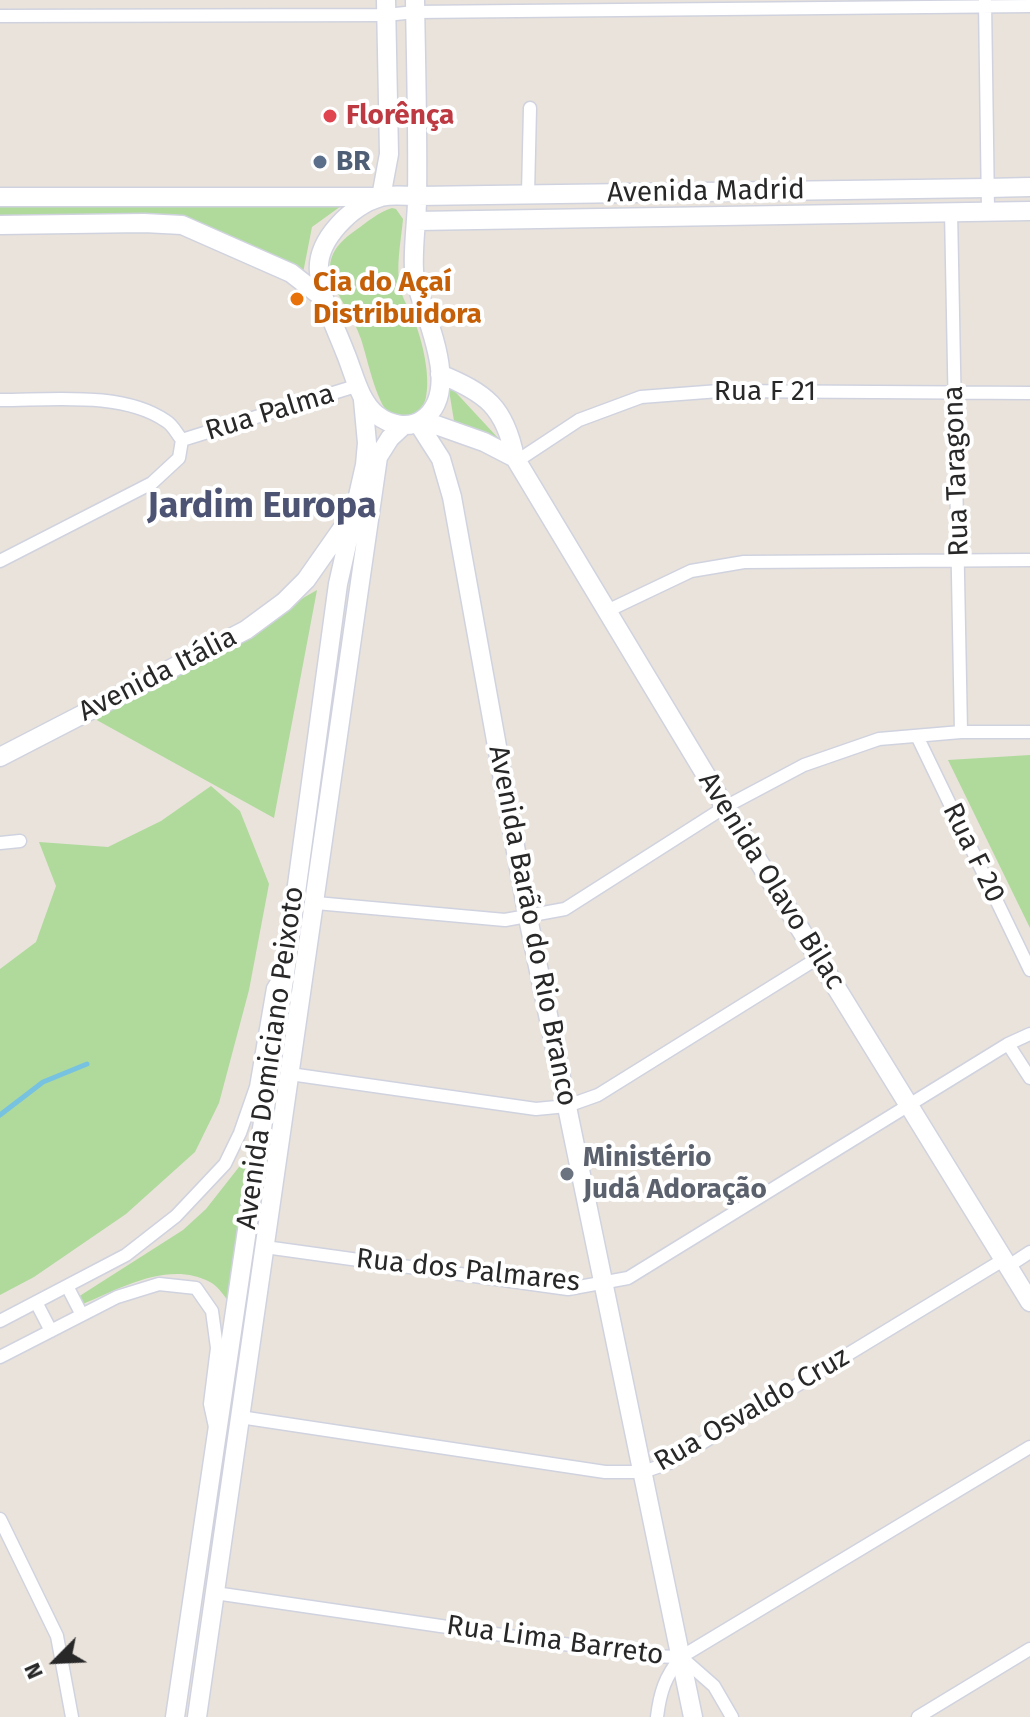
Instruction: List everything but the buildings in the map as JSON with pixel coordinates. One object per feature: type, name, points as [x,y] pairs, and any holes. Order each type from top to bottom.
[{"type":"main road","points":[[415,6],[417,196],[414,276],[430,324],[440,374]]},
{"type":"main road","points":[[386,8],[389,154],[381,197],[348,217],[333,231],[323,248],[318,268],[323,298],[361,392],[385,421],[415,423],[484,442],[516,460]]},
{"type":"main road","name":"Avenida Madrid","points":[[0,197],[381,197],[1030,187]]},
{"type":"main road","name":"Avenida Madrid","points":[[416,221],[1030,211]]},
{"type":"main road","points":[[0,225],[182,225],[291,273],[323,298]]},
{"type":"main road","name":"Avenida Domiciano Peixoto","points":[[197,1717],[378,457],[390,438],[433,408],[438,397],[440,374]]},
{"type":"main road","name":"Avenida Olavo Bilac","points":[[440,374],[474,388],[489,401],[510,436],[516,460],[725,807],[1030,1302]]},
{"type":"main road","name":"Avenida Domiciano Peixoto","points":[[175,1717],[286,966],[338,584],[365,465],[367,443],[361,392]]},
{"type":"main road","name":"Avenida Barão do Rio Branco","points":[[415,423],[441,459],[452,497],[528,918],[693,1717]]},
{"type":"main road","name":"Avenida Itália","points":[[0,757],[246,630],[284,602],[306,580],[353,512]]},
{"type":"main road","points":[[306,580],[323,577],[338,584]]},
{"type":"street","points":[[0,16],[415,6],[985,3],[1030,6]]},
{"type":"street","points":[[985,3],[988,210]]},
{"type":"street","points":[[528,194],[530,108]]},
{"type":"street","name":"Rua Taragona","points":[[951,210],[961,732]]},
{"type":"street","name":"Rua F 21","points":[[516,460],[579,420],[641,397],[719,391],[1030,393]]},
{"type":"street","name":"Rua Palma","points":[[182,440],[361,392]]},
{"type":"street","points":[[0,400],[85,399],[141,407],[169,422],[182,440],[179,458],[152,483],[0,561]]},
{"type":"street","points":[[607,611],[691,571],[744,562],[1030,560]]},
{"type":"street","points":[[316,903],[505,920],[528,918],[565,909],[725,807],[804,765],[879,739],[961,732],[1030,732]]},
{"type":"street","name":"Rua F 20","points":[[917,736],[1030,970]]},
{"type":"street","points":[[0,843],[20,841]]},
{"type":"street","points":[[290,1074],[536,1109],[567,1106],[598,1095],[818,958]]},
{"type":"street","points":[[0,1321],[126,1255],[176,1216],[225,1164],[256,1087],[273,988],[286,966]]},
{"type":"street","points":[[909,1103],[1030,1034]]},
{"type":"street","points":[[1008,1044],[1030,1078]]},
{"type":"street","name":"Rua dos Palmares","points":[[265,1247],[568,1289],[604,1284],[628,1278],[909,1103]]},
{"type":"street","points":[[1005,1263],[1030,1252]]},
{"type":"street","name":"Rua Osvaldo Cruz","points":[[240,1417],[605,1472],[643,1472],[669,1463],[1005,1263]]},
{"type":"street","points":[[0,1357],[117,1297],[159,1284],[196,1288],[212,1311],[217,1348],[210,1404],[215,1430]]},
{"type":"street","points":[[67,1286],[82,1315]]},
{"type":"street","points":[[36,1302],[51,1331]]},
{"type":"street","name":"Rua Lima Barreto","points":[[215,1593],[646,1656],[681,1657],[1030,1447]]},
{"type":"street","points":[[0,1519],[57,1636],[72,1717]]},
{"type":"street","points":[[918,1717],[1030,1649]]},
{"type":"street","points":[[657,1717],[660,1690],[667,1674],[681,1657],[714,1686],[732,1717]]},
{"type":"green space","points":[[348,201],[312,227],[303,273],[193,220],[0,219],[0,204]]},
{"type":"green space","points":[[392,208],[403,219],[399,283],[420,338],[426,364],[424,403],[417,412],[406,417],[394,416],[384,407],[355,323],[339,295],[330,269],[332,257],[340,244],[373,218]]},
{"type":"green space","points":[[448,384],[499,439],[454,421]]},
{"type":"green space","points":[[317,590],[274,818],[93,718]]},
{"type":"green space","points":[[1030,755],[1030,928],[948,760]]},
{"type":"green space","points":[[211,786],[240,811],[269,884],[249,990],[219,1103],[195,1152],[126,1214],[34,1277],[0,1295],[0,969],[36,942],[56,886],[39,842],[108,847],[161,821]]},
{"type":"green space","points":[[250,1153],[231,1305],[210,1282],[178,1274],[129,1284],[83,1304],[78,1297],[183,1230],[206,1209]]},
{"type":"waterway","points":[[0,1115],[43,1082],[87,1064]]},
{"type":"place","name":"Florênça","points":[[330,116]]},
{"type":"place","name":"BR","points":[[320,162]]},
{"type":"place","name":"Cia do Açaí Distribuidora","points":[[297,299]]},
{"type":"place","name":"Ministério Judá Adoração","points":[[567,1174]]},
{"type":"district","name":"Jardim Europa","points":[[262,507]]}]
